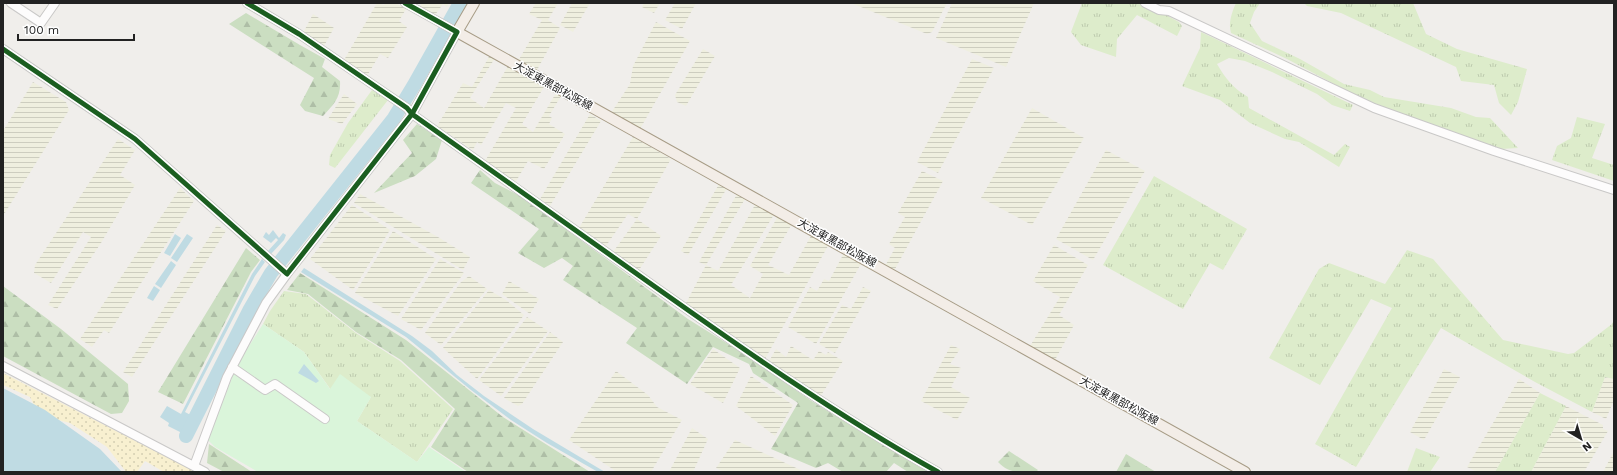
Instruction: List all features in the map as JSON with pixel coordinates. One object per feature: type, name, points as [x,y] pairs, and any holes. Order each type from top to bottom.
[{"type":"main road","points":[[455,31],[474,3]]},
{"type":"main road","name":"大淀東黒部松阪線","points":[[455,31],[1242,471]]},
{"type":"street","points":[[11,3],[41,23],[55,3]]},
{"type":"street","points":[[247,3],[299,34],[399,102],[709,325],[826,406],[938,472]]},
{"type":"street","points":[[194,466],[227,377],[266,304],[285,273],[410,111],[438,70],[455,31],[405,3]]},
{"type":"street","points":[[1145,3],[1159,10],[1169,7],[1374,108],[1494,151],[1614,190]]},
{"type":"street","points":[[3,49],[135,139],[285,273]]},
{"type":"street","points":[[3,366],[205,472]]},
{"type":"street","points":[[232,367],[265,390],[275,384],[325,419]]},
{"type":"green space","points":[[377,3],[384,5],[385,3],[396,3],[406,9],[399,21],[407,27],[388,58],[380,54],[367,76],[344,60]]},
{"type":"green space","points":[[422,3],[449,3],[447,7],[443,4],[435,15],[419,7]]},
{"type":"green space","points":[[536,3],[558,3],[548,20],[560,28],[537,70],[518,61],[542,20],[529,14]]},
{"type":"green space","points":[[572,3],[590,3],[573,32],[560,25]]},
{"type":"green space","points":[[644,3],[660,3],[654,13],[642,7]]},
{"type":"green space","points":[[675,3],[696,3],[682,29],[665,20]]},
{"type":"green space","points":[[851,3],[947,3],[932,32],[927,34]]},
{"type":"green space","points":[[952,3],[1034,3],[1006,67],[936,38]]},
{"type":"green space","points":[[1082,3],[1138,3],[1153,11],[1166,15],[1179,22],[1182,26],[1177,36],[1137,15],[1117,39],[1116,57],[1081,45],[1071,32]]},
{"type":"green space","points":[[1236,3],[1260,3],[1254,12],[1250,23],[1262,41],[1300,59],[1344,84],[1370,90],[1384,97],[1451,108],[1476,117],[1490,118],[1518,148],[1501,149],[1372,104],[1287,59],[1231,33],[1230,21]]},
{"type":"green space","points":[[1304,3],[1413,3],[1426,34],[1457,49],[1527,69],[1518,102],[1511,115],[1499,103],[1494,85],[1461,81],[1456,67],[1341,13],[1307,6]]},
{"type":"green space","points":[[246,13],[325,59],[322,67],[340,81],[340,87],[336,100],[323,116],[305,111],[300,105],[314,78],[229,24]]},
{"type":"green space","points":[[313,14],[334,28],[324,46],[303,33]]},
{"type":"green space","points":[[656,22],[690,41],[640,129],[611,113],[630,84],[633,66]]},
{"type":"green space","points":[[1201,32],[1353,105],[1350,111],[1332,105],[1317,94],[1272,72],[1245,61],[1229,58],[1217,64],[1230,83],[1248,97],[1249,108],[1334,155],[1345,144],[1350,147],[1339,167],[1299,142],[1285,139],[1250,123],[1220,100],[1182,86],[1200,48]]},
{"type":"green space","points":[[703,49],[715,56],[686,106],[677,102],[675,95]]},
{"type":"green space","points":[[490,55],[495,58],[470,98],[484,108],[508,66],[544,87],[522,124],[533,132],[556,93],[561,96],[549,116],[552,118],[549,124],[565,134],[544,169],[528,161],[515,183],[485,161],[516,108],[506,103],[481,145],[477,142],[473,150],[437,126],[463,83],[472,87]]},
{"type":"green space","points":[[972,59],[994,68],[938,173],[917,162]]},
{"type":"green space","points":[[33,82],[66,102],[69,110],[3,216],[3,131]]},
{"type":"green space","points":[[372,90],[388,100],[335,168],[329,165],[330,155],[348,123]]},
{"type":"green space","points":[[344,94],[357,104],[342,124],[328,119]]},
{"type":"green space","points":[[1032,108],[1084,138],[1032,225],[981,198]]},
{"type":"green space","points":[[590,114],[601,121],[550,206],[540,199]]},
{"type":"green space","points":[[1577,117],[1605,124],[1592,158],[1614,165],[1614,181],[1552,160],[1557,146],[1571,138]]},
{"type":"green space","points":[[417,124],[442,140],[436,159],[415,176],[374,193],[412,153],[403,140]]},
{"type":"green space","points":[[633,137],[671,159],[637,219],[628,214],[606,246],[579,228]]},
{"type":"green space","points":[[118,139],[135,150],[120,175],[135,185],[101,243],[57,309],[48,305],[91,237],[83,232],[51,283],[34,273],[35,265]]},
{"type":"green space","points":[[1106,150],[1145,171],[1093,260],[1056,239]]},
{"type":"green space","points":[[480,170],[495,183],[522,197],[688,319],[744,354],[810,400],[865,434],[933,472],[908,472],[894,463],[886,472],[843,472],[828,463],[816,468],[771,449],[798,403],[753,373],[749,364],[713,347],[687,384],[626,343],[637,328],[563,280],[573,266],[562,258],[544,268],[518,253],[539,229],[471,183]]},
{"type":"green space","points":[[922,171],[943,181],[894,271],[885,266],[895,248],[889,244],[905,217],[898,213]]},
{"type":"green space","points":[[1154,176],[1247,229],[1223,270],[1210,263],[1183,309],[1103,265]]},
{"type":"green space","points":[[719,184],[727,188],[688,255],[681,251]]},
{"type":"green space","points":[[180,188],[194,201],[109,333],[104,330],[92,347],[80,339]]},
{"type":"green space","points":[[360,194],[438,237],[470,257],[463,270],[354,203]]},
{"type":"green space","points":[[737,194],[745,199],[706,265],[699,262]]},
{"type":"green space","points":[[756,203],[775,213],[731,285],[750,298],[763,274],[750,266],[778,216],[792,224],[768,265],[789,275],[812,234],[828,242],[828,246],[765,359],[685,305],[706,265],[718,271]]},
{"type":"green space","points":[[352,205],[390,230],[353,290],[310,259]]},
{"type":"green space","points":[[637,219],[661,236],[639,270],[613,252]]},
{"type":"green space","points":[[217,225],[226,231],[132,377],[123,372]]},
{"type":"green space","points":[[393,231],[436,259],[398,316],[355,293]]},
{"type":"green space","points":[[1054,245],[1088,265],[1059,315],[1074,325],[1055,360],[1030,346],[1060,297],[1033,281]]},
{"type":"green space","points":[[246,248],[260,260],[251,272],[183,404],[158,392]]},
{"type":"green space","points":[[1407,250],[1433,259],[1503,340],[1568,354],[1574,353],[1612,324],[1614,319],[1614,379],[1605,377],[1592,412],[1535,382],[1441,328],[1356,467],[1315,444],[1392,308],[1371,299],[1320,385],[1269,358],[1319,269],[1329,263],[1385,284]]},
{"type":"green space","points":[[844,253],[862,262],[816,344],[788,327],[810,287],[817,291],[824,279],[829,281]]},
{"type":"green space","points":[[440,259],[464,273],[421,330],[401,319]]},
{"type":"green space","points":[[300,273],[406,340],[503,417],[590,472],[468,472],[431,447],[455,409],[401,360],[356,332],[308,294],[287,290]]},
{"type":"green space","points":[[469,276],[487,289],[441,345],[425,333],[460,283]]},
{"type":"green space","points":[[509,281],[539,299],[530,314],[502,294]]},
{"type":"green space","points":[[3,286],[61,329],[128,384],[129,401],[122,413],[111,414],[3,356]]},
{"type":"green space","points":[[863,287],[871,291],[835,353],[819,344],[842,305],[851,309]]},
{"type":"green space","points":[[489,290],[506,300],[524,315],[477,379],[443,348]]},
{"type":"green space","points":[[284,291],[306,294],[356,333],[400,361],[453,409],[417,462],[357,421],[371,397],[331,390],[304,352],[263,324]]},
{"type":"green space","points":[[527,317],[548,331],[501,396],[479,380]]},
{"type":"green space","points":[[263,324],[304,352],[330,389],[340,374],[371,397],[357,421],[417,462],[429,447],[466,472],[258,472],[215,447],[208,440],[237,365]]},
{"type":"green space","points":[[550,332],[563,342],[522,404],[518,406],[504,398]]},
{"type":"green space","points":[[951,345],[960,349],[950,364],[961,368],[951,387],[970,398],[957,420],[921,401]]},
{"type":"green space","points":[[791,346],[813,360],[819,351],[826,355],[828,352],[843,361],[820,397],[768,363],[776,349],[786,357]]},
{"type":"green space","points":[[713,349],[740,368],[723,403],[690,384]]},
{"type":"green space","points":[[1444,369],[1460,377],[1424,440],[1410,432]]},
{"type":"green space","points":[[616,371],[648,395],[657,407],[682,420],[651,472],[617,472],[569,440]]},
{"type":"green space","points":[[751,376],[793,405],[775,436],[736,406]]},
{"type":"green space","points":[[1605,377],[1614,379],[1614,400],[1606,419],[1592,412]]},
{"type":"green space","points":[[1519,379],[1540,393],[1495,472],[1477,472],[1467,467]]},
{"type":"green space","points":[[1540,393],[1566,406],[1531,472],[1495,472]]},
{"type":"green space","points":[[1566,406],[1603,425],[1603,429],[1608,431],[1584,472],[1531,472]]},
{"type":"green space","points":[[692,428],[708,439],[693,472],[669,472]]},
{"type":"green space","points":[[735,440],[805,472],[724,472],[716,468]]},
{"type":"green space","points":[[209,444],[252,472],[224,472],[207,463]]},
{"type":"green space","points":[[1416,448],[1440,457],[1430,472],[1407,472]]},
{"type":"green space","points":[[1009,451],[1038,470],[1036,472],[1016,472],[1006,469],[998,462]]},
{"type":"green space","points":[[1614,451],[1614,472],[1603,472]]},
{"type":"green space","points":[[1126,454],[1156,472],[1116,472]]},
{"type":"sand","points":[[3,373],[196,472],[164,472],[145,461],[137,472],[126,472],[107,447],[70,423],[39,415],[30,397],[3,385]]},
{"type":"water","points":[[273,230],[279,238],[283,233],[286,235],[284,240],[271,254],[268,251],[278,240],[276,238],[271,243],[263,237],[266,232],[269,235]]},
{"type":"water","points":[[175,234],[181,238],[170,256],[164,253]]},
{"type":"water","points":[[187,234],[193,238],[177,262],[171,258]]},
{"type":"water","points":[[262,259],[265,262],[255,276],[185,412],[198,419],[188,436],[168,426],[169,423],[160,417],[167,406],[181,414],[252,274]]},
{"type":"water","points":[[171,261],[176,265],[161,288],[155,284]]},
{"type":"water","points":[[304,268],[412,336],[432,351],[457,375],[484,396],[533,429],[605,472],[598,472],[547,443],[511,420],[471,390],[406,337],[301,272]]},
{"type":"water","points":[[154,286],[160,290],[153,301],[147,298]]},
{"type":"water","points":[[304,364],[319,381],[316,383],[298,373]]},
{"type":"water","points":[[3,388],[45,410],[100,449],[122,472],[3,472]]},
{"type":"waterway","points":[[186,436],[250,309],[271,273],[394,118],[460,3]]},
{"type":"cycle path","points":[[247,3],[299,34],[407,108],[412,114],[752,355],[825,404],[938,472]]},
{"type":"cycle path","points":[[3,49],[135,139],[287,274],[412,114],[457,32],[405,3]]}]
